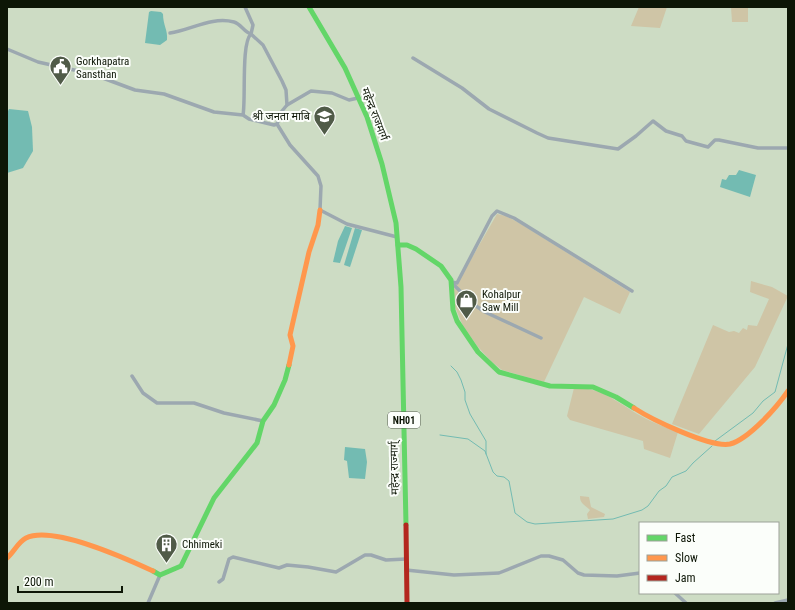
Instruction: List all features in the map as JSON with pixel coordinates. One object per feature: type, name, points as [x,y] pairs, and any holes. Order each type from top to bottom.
[{"type":"main road","name":"महेन्द्र राजमार्ग","points":[[309,7],[345,68],[358,98],[382,164],[397,237]]},
{"type":"main road","points":[[7,558],[23,539],[30,536],[51,534],[102,550],[160,575],[180,566],[214,498],[252,452],[257,443],[263,421],[274,404],[285,380],[293,346],[290,335],[309,252],[318,225],[320,210]]},
{"type":"main road","name":"महेन्द्र राज्मार्ग्","points":[[397,237],[401,287],[407,603]]},
{"type":"main road","points":[[398,245],[407,245],[416,249],[441,266],[451,282],[453,310],[457,321],[478,352],[499,372],[516,378],[550,386],[593,387],[616,397],[653,420],[716,444],[730,444],[743,437],[781,400],[788,391]]},
{"type":"street","points":[[242,115],[245,58],[247,43],[253,25],[245,7]]},
{"type":"street","points":[[170,33],[195,28],[213,20],[234,22],[263,45],[286,90],[287,105]]},
{"type":"street","points":[[7,48],[38,62],[92,74],[136,90],[164,94],[214,112],[242,115],[249,119],[274,125],[277,124]]},
{"type":"street","points":[[413,58],[467,91],[489,109],[548,138],[618,149],[636,136],[653,120],[666,131],[679,135],[686,141],[701,146],[708,147],[715,140],[719,140],[758,148],[788,148]]},
{"type":"street","points":[[277,124],[282,110],[287,105],[311,91],[332,93],[349,100],[358,98]]},
{"type":"street","points":[[277,124],[290,145],[318,176],[321,186],[320,210],[347,224],[397,237]]},
{"type":"street","points":[[451,282],[457,283],[492,216],[498,211],[514,218],[632,291]]},
{"type":"street","points":[[451,282],[473,304],[485,312],[541,338]]},
{"type":"street","points":[[132,376],[143,394],[157,403],[194,403],[224,413],[263,421]]},
{"type":"street","points":[[219,582],[223,579],[229,559],[233,557],[278,568],[287,566],[308,567],[336,572],[365,555],[371,555],[386,560],[406,559]]},
{"type":"street","points":[[406,570],[462,575],[500,573],[541,556],[549,556],[563,560],[578,573],[584,575],[617,576],[639,573]]},
{"type":"street","points":[[148,603],[160,575]]},
{"type":"street","points":[[677,594],[686,603]]},
{"type":"street","points":[[775,603],[788,600]]},
{"type":"shaded area","points":[[639,7],[667,7],[660,28],[631,26]]},
{"type":"shaded area","points":[[731,7],[748,7],[748,22],[732,22]]},
{"type":"shaded area","points":[[497,214],[506,216],[521,224],[630,292],[620,314],[584,297],[544,382],[502,370],[492,362],[478,347],[463,326],[455,307],[454,289]]},
{"type":"shaded area","points":[[751,281],[772,287],[788,296],[755,367],[699,434],[672,424],[713,325],[729,332],[734,331],[739,333],[743,328],[747,330],[748,325],[757,326],[769,299],[750,292]]},
{"type":"shaded area","points":[[574,388],[584,388],[601,393],[659,425],[678,432],[670,458],[644,449],[643,441],[570,420],[567,416]]},
{"type":"shaded area","points":[[580,496],[589,497],[591,507],[605,514],[604,517],[588,519],[587,514],[590,510],[582,502]]},
{"type":"water","points":[[149,12],[161,12],[163,14],[167,40],[160,45],[145,43]]},
{"type":"water","points":[[9,109],[28,111],[32,127],[33,151],[23,168],[7,173],[7,113]]},
{"type":"water","points":[[739,170],[756,175],[750,197],[720,187],[722,179],[726,180],[729,175],[736,175]]},
{"type":"water","points":[[345,226],[352,228],[340,263],[333,262],[338,241]]},
{"type":"water","points":[[355,228],[362,230],[350,267],[344,265]]},
{"type":"water","points":[[345,447],[365,449],[367,462],[365,479],[349,478],[347,461],[344,460]]},
{"type":"waterway","points":[[715,441],[753,413],[763,401],[775,392],[788,344]]},
{"type":"waterway","points":[[451,366],[457,372],[461,380],[465,392],[465,400],[470,414],[486,441],[486,454]]},
{"type":"waterway","points":[[440,435],[468,439],[485,451],[493,472],[497,476],[504,477],[509,481],[515,513],[527,522],[535,524],[613,519],[642,510],[648,506],[672,477],[686,471],[712,446]]},
{"type":"traffic: fast","points":[[309,7],[345,68],[367,117],[382,164],[396,223],[401,287],[406,525]]},
{"type":"traffic: fast","points":[[398,245],[407,245],[416,249],[441,266],[451,280],[453,310],[457,321],[478,352],[499,372],[550,386],[593,387],[616,397],[634,408]]},
{"type":"traffic: fast","points":[[153,571],[160,575],[181,566],[214,498],[257,443],[263,421],[274,405],[285,380],[289,365]]},
{"type":"traffic: slow","points":[[289,365],[293,346],[290,335],[309,252],[318,225],[320,210]]},
{"type":"traffic: slow","points":[[634,408],[681,432],[709,442],[730,444],[746,436],[762,422],[788,391]]},
{"type":"traffic: slow","points":[[7,558],[26,538],[38,535],[54,536],[90,545],[153,571]]},
{"type":"traffic: jam","points":[[406,525],[407,603]]},
{"type":"place","name":"Gorkhapatra Sansthan","points":[[61,86]]},
{"type":"place","name":"श्री जनता माबि","points":[[325,136]]},
{"type":"place","name":"Kohalpur Saw Mill","points":[[466,320]]},
{"type":"place","name":"Chhimeki","points":[[167,564]]}]
